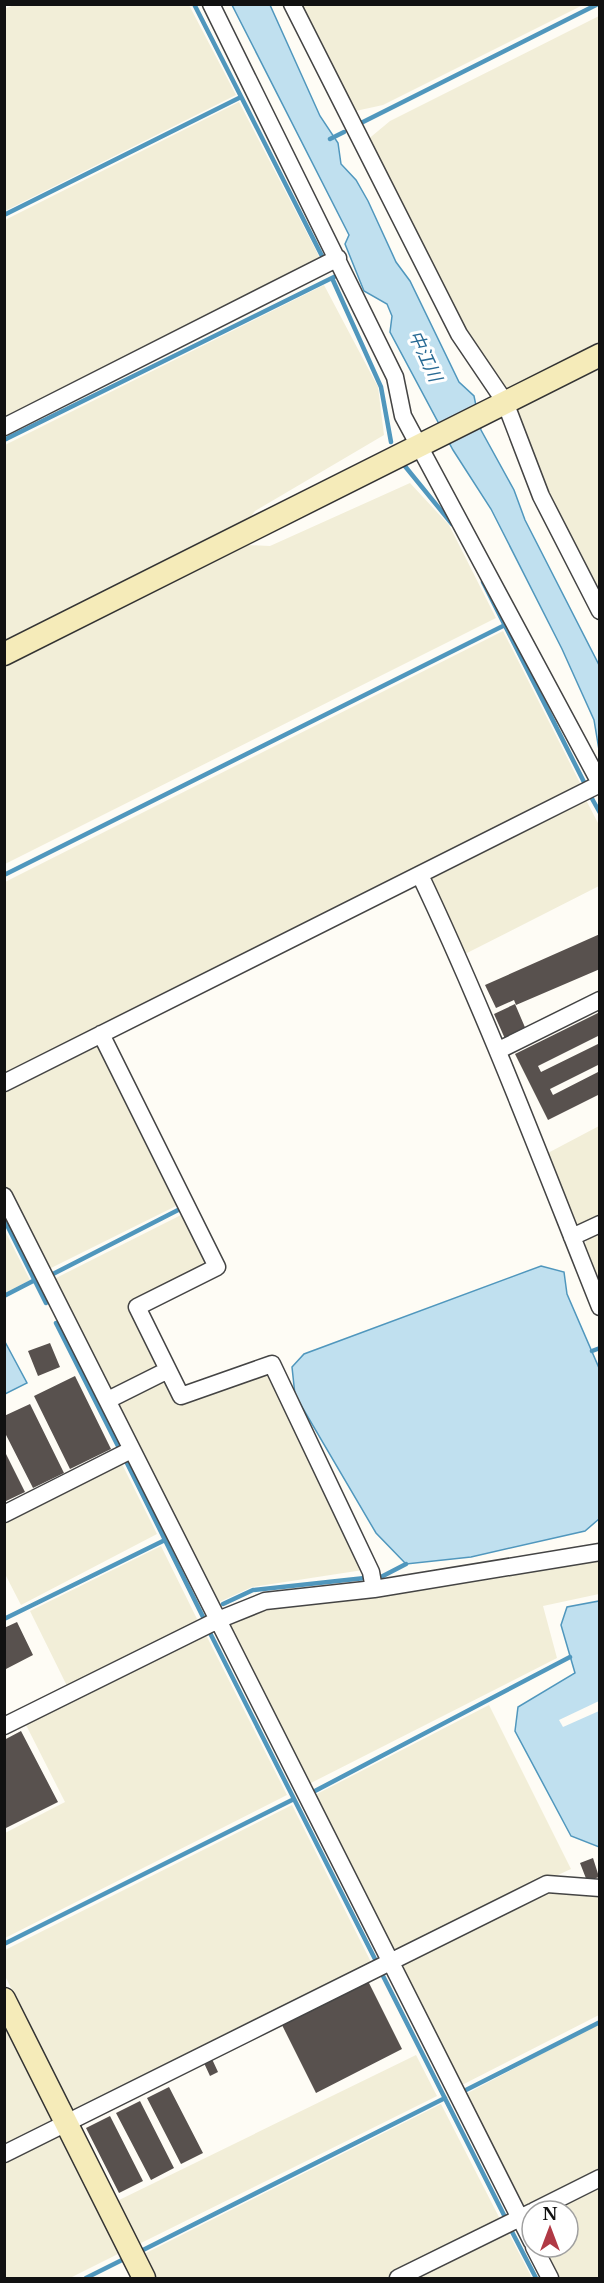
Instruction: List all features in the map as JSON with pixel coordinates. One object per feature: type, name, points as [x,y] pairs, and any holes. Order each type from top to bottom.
[{"type":"street","points":[[4,1083],[600,783],[403,416],[395,377],[211,4]]},
{"type":"street","points":[[292,4],[459,334],[499,405],[541,496],[600,612]]},
{"type":"street","points":[[4,427],[338,258]]},
{"type":"street","points":[[4,654],[600,355]]},
{"type":"street","points":[[420,874],[499,1050],[600,1307]]},
{"type":"street","points":[[499,1050],[600,1000]]},
{"type":"street","points":[[101,1034],[217,1267],[137,1307],[181,1396],[272,1364],[371,1572],[374,1589]]},
{"type":"street","points":[[4,1196],[391,1959],[521,2199]]},
{"type":"street","points":[[572,1237],[600,1224]]},
{"type":"street","points":[[108,1400],[168,1370]]},
{"type":"street","points":[[4,1514],[131,1450]]},
{"type":"street","points":[[4,1726],[218,1620],[265,1601],[374,1589],[600,1552]]},
{"type":"street","points":[[4,2154],[391,1959],[547,1884],[600,1888]]},
{"type":"street","points":[[4,1999],[144,2278]]},
{"type":"street","points":[[559,2199],[600,2178]]},
{"type":"street","points":[[398,2278],[520,2218]]},
{"type":"street","points":[[540,2259],[550,2278]]},
{"type":"shaded area","points":[[14,5],[189,5],[236,95],[5,211],[4,9]]},
{"type":"shaded area","points":[[298,5],[583,5],[383,105],[351,112]]},
{"type":"shaded area","points":[[599,16],[599,346],[505,393],[461,332],[366,141],[390,121]]},
{"type":"shaded area","points":[[239,102],[322,262],[5,422],[5,220]]},
{"type":"shaded area","points":[[324,285],[378,387],[384,435],[255,511],[245,524],[5,645],[5,445]]},
{"type":"shaded area","points":[[599,367],[599,606],[557,522],[514,415],[517,408]]},
{"type":"shaded area","points":[[410,483],[449,525],[496,618],[5,864],[5,665],[246,545],[270,546]]},
{"type":"shaded area","points":[[503,631],[581,785],[5,1076],[5,882]]},
{"type":"shaded area","points":[[584,796],[599,825],[599,886],[465,954],[431,888],[431,874]]},
{"type":"shaded area","points":[[93,1044],[102,1047],[180,1204],[47,1270],[5,1186],[5,1088]]},
{"type":"shaded area","points":[[599,1126],[599,1220],[577,1228],[546,1154]]},
{"type":"shaded area","points":[[185,1213],[207,1258],[205,1269],[129,1305],[159,1364],[154,1372],[116,1391],[105,1386],[52,1280]]},
{"type":"shaded area","points":[[4,1229],[30,1280],[5,1293],[4,1293]]},
{"type":"shaded area","points":[[599,1231],[599,1288],[584,1248],[587,1238]]},
{"type":"shaded area","points":[[271,1370],[363,1570],[252,1587],[215,1604],[117,1409],[118,1401],[158,1380],[168,1382],[179,1404]]},
{"type":"shaded area","points":[[121,1462],[157,1534],[21,1605],[5,1574],[5,1518]]},
{"type":"shaded area","points":[[161,1546],[199,1623],[69,1690],[30,1611]]},
{"type":"shaded area","points":[[599,1559],[599,1594],[543,1606],[557,1658],[307,1785],[227,1621],[244,1612]]},
{"type":"shaded area","points":[[205,1633],[287,1795],[5,1938],[5,1833],[65,1802],[25,1723]]},
{"type":"shaded area","points":[[489,1705],[571,1869],[392,1951],[313,1796]]},
{"type":"shaded area","points":[[292,1805],[372,1964],[81,2112],[72,2110],[5,1976],[5,1950]]},
{"type":"shaded area","points":[[545,1889],[599,1895],[599,2015],[460,2086],[401,1970],[402,1960]]},
{"type":"shaded area","points":[[4,2019],[54,2118],[53,2125],[4,2150]]},
{"type":"shaded area","points":[[599,2024],[599,2172],[546,2199],[520,2199],[520,2205],[464,2095]]},
{"type":"shaded area","points":[[416,2055],[437,2096],[137,2245],[115,2202]]},
{"type":"shaded area","points":[[441,2104],[501,2221],[385,2278],[154,2278],[142,2255]]},
{"type":"shaded area","points":[[54,2135],[65,2139],[122,2252],[70,2278],[5,2278],[5,2162]]},
{"type":"shaded area","points":[[599,2181],[599,2278],[555,2278],[545,2259],[580,2259],[580,2199],[563,2199]]},
{"type":"shaded area","points":[[507,2230],[520,2259],[532,2278],[409,2278]]},
{"type":"water","name":"中江川","points":[[232,5],[270,5],[320,116],[338,143],[341,164],[356,180],[368,201],[396,262],[410,281],[459,382],[474,396],[481,430],[514,490],[525,520],[599,665],[599,750],[594,720],[562,649],[491,509],[453,450],[390,332],[392,316],[387,304],[364,291],[345,244],[349,235]]},
{"type":"water","points":[[541,1266],[564,1272],[567,1294],[599,1368],[599,1519],[585,1531],[471,1557],[406,1564],[376,1533],[295,1395],[292,1367],[304,1354]]},
{"type":"water","points":[[4,1340],[27,1383],[5,1394],[4,1394]]},
{"type":"water","points":[[599,1601],[599,1847],[571,1836],[515,1731],[518,1707],[575,1673],[561,1625],[567,1607]]},
{"type":"pier","points":[[599,1701],[599,1711],[563,1727],[559,1720]]},
{"type":"building","points":[[600,934],[600,969],[516,1005],[514,1000],[496,1008],[485,985]]},
{"type":"building","points":[[515,1004],[527,1032],[506,1041],[494,1014]]},
{"type":"building","points":[[600,1012],[600,1035],[538,1066],[541,1072],[600,1043],[600,1064],[550,1089],[553,1095],[600,1071],[600,1094],[548,1120],[515,1054]]},
{"type":"building","points":[[50,1343],[60,1367],[38,1376],[28,1351]]},
{"type":"building","points":[[75,1376],[111,1449],[70,1469],[34,1396]]},
{"type":"building","points":[[30,1404],[64,1473],[33,1488],[4,1431],[4,1416]]},
{"type":"building","points":[[4,1450],[25,1492],[4,1502]]},
{"type":"building","points":[[17,1622],[33,1655],[6,1669],[4,1628]]},
{"type":"building","points":[[21,1731],[58,1802],[4,1829],[4,1740]]},
{"type":"building","points":[[593,1858],[599,1877],[587,1881],[580,1863]]},
{"type":"building","points":[[367,1979],[402,2049],[316,2093],[281,2023]]},
{"type":"building","points":[[212,2059],[218,2072],[210,2076],[204,2063]]},
{"type":"building","points":[[169,2087],[203,2153],[181,2164],[147,2098]]},
{"type":"building","points":[[140,2101],[174,2168],[151,2180],[116,2113]]},
{"type":"building","points":[[110,2116],[143,2181],[119,2193],[86,2128]]},
{"type":"waterway","points":[[194,4],[324,260]]},
{"type":"waterway","points":[[359,124],[598,4]]},
{"type":"waterway","points":[[4,215],[241,97]]},
{"type":"waterway","points":[[330,139],[344,132]]},
{"type":"waterway","points":[[4,440],[340,274]]},
{"type":"waterway","points":[[332,278],[381,387],[391,442]]},
{"type":"waterway","points":[[404,465],[452,524]]},
{"type":"waterway","points":[[483,582],[585,784]]},
{"type":"waterway","points":[[4,875],[505,625]]},
{"type":"waterway","points":[[590,795],[600,813]]},
{"type":"waterway","points":[[51,1275],[182,1208]]},
{"type":"waterway","points":[[4,1219],[46,1303]]},
{"type":"waterway","points":[[4,1296],[35,1280]]},
{"type":"waterway","points":[[56,1323],[119,1448]]},
{"type":"waterway","points":[[592,1351],[600,1348]]},
{"type":"waterway","points":[[126,1461],[204,1619]]},
{"type":"waterway","points":[[4,1619],[165,1540]]},
{"type":"waterway","points":[[381,1577],[406,1564]]},
{"type":"waterway","points":[[223,1604],[253,1590],[365,1578]]},
{"type":"waterway","points":[[209,1631],[377,1963]]},
{"type":"waterway","points":[[313,1792],[570,1657]]},
{"type":"waterway","points":[[4,1944],[294,1799]]},
{"type":"waterway","points":[[381,1972],[505,2217]]},
{"type":"waterway","points":[[464,2091],[600,2022]]},
{"type":"waterway","points":[[143,2250],[445,2098]]},
{"type":"waterway","points":[[510,2228],[536,2278]]},
{"type":"waterway","points":[[86,2278],[124,2259]]}]
